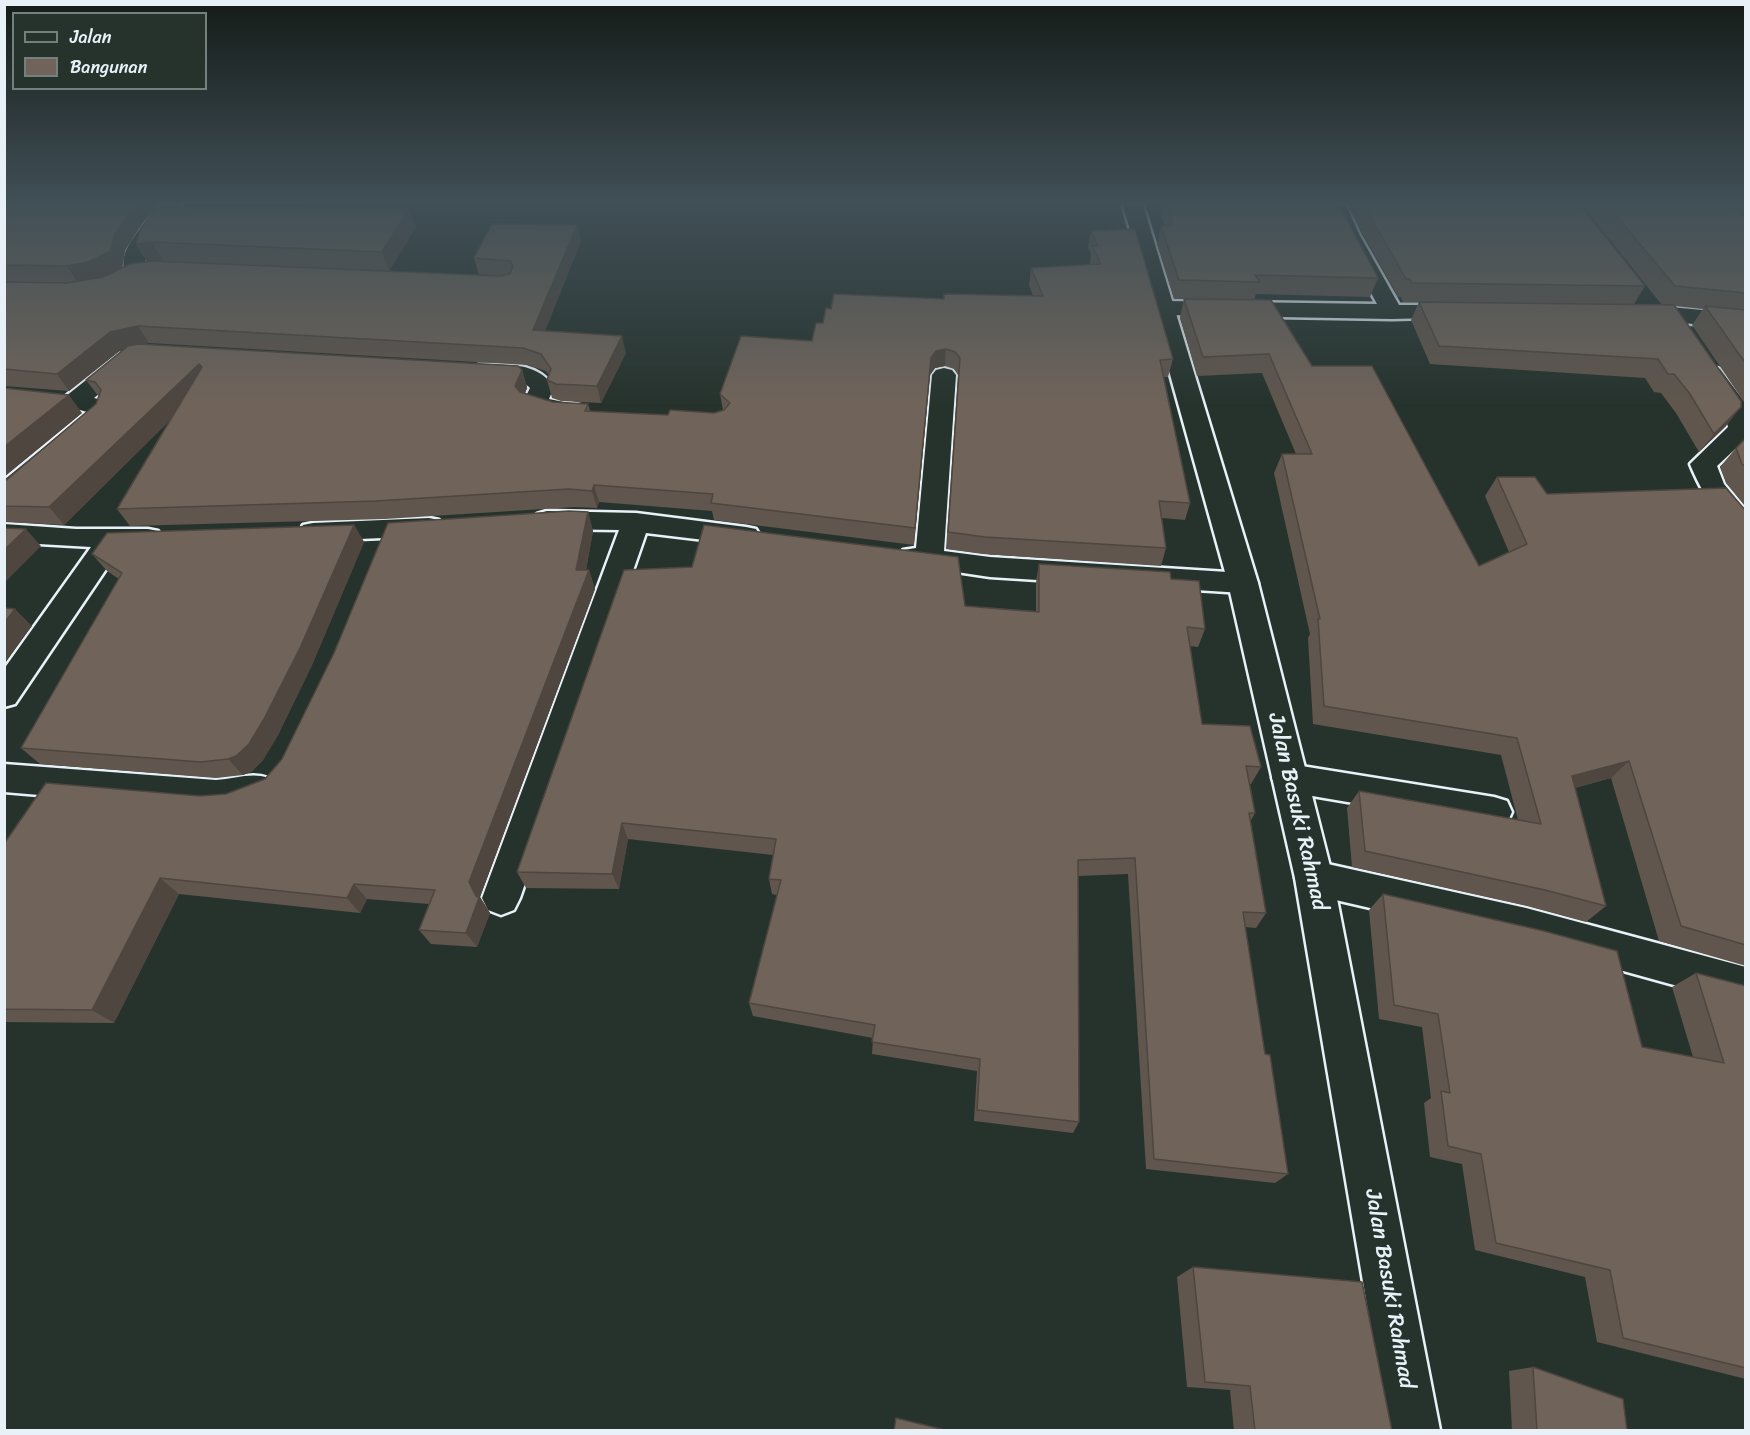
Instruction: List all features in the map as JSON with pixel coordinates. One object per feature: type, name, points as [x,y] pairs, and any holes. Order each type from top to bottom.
[{"type":"street","points":[[115,282],[142,272]]},
{"type":"street","name":"Jalan Basuki Rahmad","points":[[1152,272],[1165,308],[1243,583],[1314,878],[1379,1229],[1412,1423]]},
{"type":"street","points":[[1370,272],[1392,312]]},
{"type":"street","points":[[1642,297],[1663,314],[1695,350],[1740,419],[1742,429],[1703,464],[1712,486],[1740,523]]},
{"type":"street","points":[[1165,308],[1484,313]]},
{"type":"street","points":[[1610,314],[1663,314],[1746,321]]},
{"type":"street","points":[[4,495],[98,415],[97,406],[63,400],[130,356],[149,352]]},
{"type":"street","points":[[459,371],[528,374],[536,377],[542,387],[536,402],[558,410],[598,412]]},
{"type":"street","points":[[929,559],[944,375]]},
{"type":"street","points":[[516,522],[575,518],[636,522],[770,539]]},
{"type":"street","points":[[501,898],[636,522]]},
{"type":"street","points":[[290,533],[457,525]]},
{"type":"street","points":[[374,561],[386,530]]},
{"type":"street","points":[[4,533],[112,540],[172,537]]},
{"type":"street","points":[[4,695],[112,540]]},
{"type":"street","points":[[884,553],[990,567],[1243,583]]},
{"type":"street","points":[[4,778],[216,795],[241,793],[266,784],[282,765]]},
{"type":"street","points":[[1289,778],[1494,812]]},
{"type":"street","points":[[1314,878],[1526,926],[1746,986]]},
{"type":"building","points":[[113,272],[407,272],[500,276],[511,272],[557,272],[533,330],[622,336],[597,386],[556,384],[547,380],[551,369],[541,354],[523,348],[138,326],[110,332],[57,374],[4,369],[4,282],[67,283],[103,277]]},
{"type":"building","points":[[1033,272],[1148,272],[1173,359],[1160,360],[1190,503],[1159,501],[1166,548],[985,537],[948,532],[960,358],[955,352],[946,349],[936,351],[931,358],[915,528],[711,503],[713,494],[594,485],[592,491],[569,489],[376,501],[117,509],[202,367],[199,364],[49,507],[4,506],[4,482],[96,404],[101,390],[95,382],[86,380],[128,346],[138,344],[518,366],[522,370],[515,386],[520,392],[553,402],[588,404],[585,411],[668,415],[670,410],[714,413],[724,410],[730,403],[720,394],[741,336],[812,341],[816,323],[823,323],[826,308],[831,309],[834,294],[944,299],[944,294],[1043,296]]},
{"type":"building","points":[[1176,272],[1375,272],[1378,278],[1255,275],[1260,282],[1179,280]]},
{"type":"building","points":[[1402,272],[1634,272],[1645,286],[1411,283],[1410,279],[1406,279]]},
{"type":"building","points":[[1663,272],[1746,272],[1746,293],[1675,286]]},
{"type":"building","points":[[1184,299],[1271,300],[1312,366],[1372,366],[1479,566],[1527,544],[1497,477],[1535,477],[1547,494],[1726,488],[1746,511],[1746,945],[1681,926],[1629,761],[1572,776],[1606,906],[1545,890],[1365,851],[1359,791],[1541,824],[1517,738],[1324,706],[1318,619],[1320,619],[1282,454],[1312,454],[1269,354],[1203,357]]},
{"type":"building","points":[[1419,302],[1674,305],[1741,401],[1741,407],[1714,434],[1690,394],[1674,374],[1668,374],[1658,359],[1439,346]]},
{"type":"building","points":[[1705,306],[1746,310],[1746,364]]},
{"type":"building","points":[[4,388],[69,395],[4,447]]},
{"type":"building","points":[[1746,438],[1746,467],[1742,464],[1736,448]]},
{"type":"building","points":[[569,511],[588,512],[576,570],[589,570],[469,882],[479,898],[466,933],[419,930],[435,890],[354,884],[347,898],[160,878],[92,1010],[4,1009],[4,844],[46,783],[200,796],[226,794],[265,779],[282,759],[334,653],[388,523]]},
{"type":"building","points":[[354,525],[300,648],[264,719],[249,744],[236,756],[201,762],[21,748],[122,573],[92,554],[107,533]]},
{"type":"building","points":[[704,525],[958,557],[965,606],[1039,612],[1039,564],[1170,572],[1171,579],[1199,581],[1205,629],[1187,627],[1202,724],[1250,726],[1261,767],[1246,766],[1255,813],[1249,813],[1266,913],[1243,912],[1265,1054],[1270,1055],[1288,1174],[1154,1159],[1135,858],[1078,860],[1079,1122],[977,1110],[980,1059],[872,1042],[875,1025],[749,1003],[781,880],[769,879],[776,839],[622,823],[612,874],[517,872],[624,570],[692,567]]},
{"type":"building","points":[[4,528],[26,529],[4,550]]},
{"type":"building","points":[[4,608],[15,609],[4,623]]},
{"type":"building","points":[[1383,894],[1544,931],[1617,951],[1642,1047],[1724,1063],[1696,973],[1746,986],[1746,1368],[1623,1338],[1610,1270],[1496,1243],[1481,1154],[1448,1146],[1441,1091],[1450,1093],[1438,1014],[1394,1005]]},
{"type":"building","points":[[1193,1267],[1362,1282],[1392,1431],[1255,1431],[1250,1386],[1205,1382]]},
{"type":"building","points":[[1533,1367],[1623,1399],[1627,1431],[1537,1431]]},
{"type":"building","points":[[896,1418],[949,1431],[894,1431]]}]
